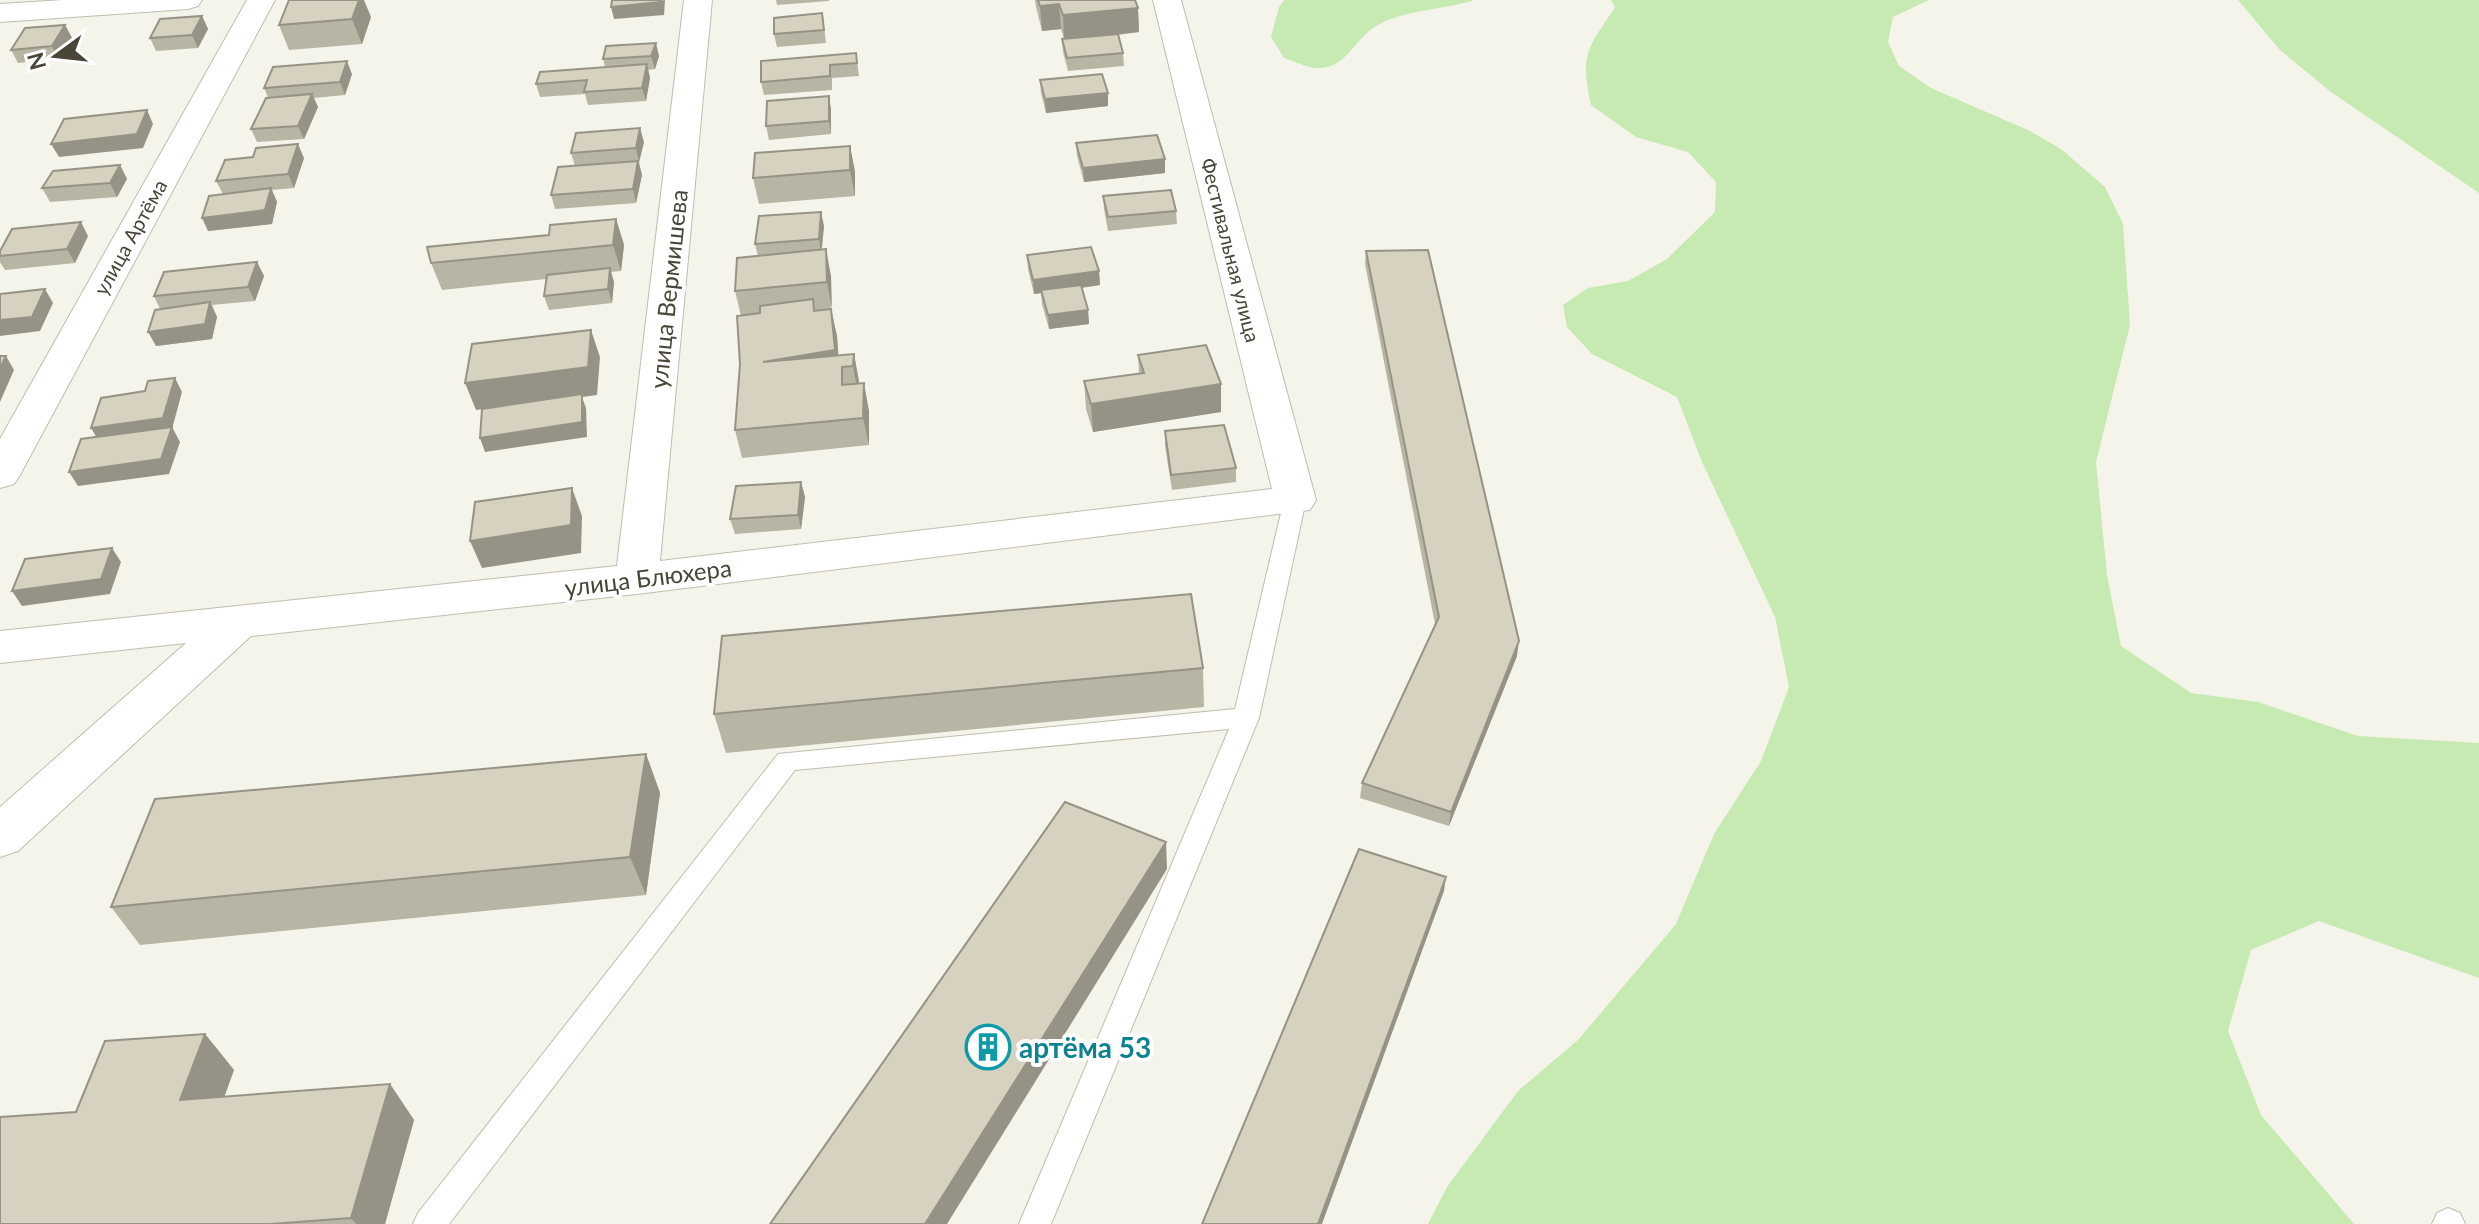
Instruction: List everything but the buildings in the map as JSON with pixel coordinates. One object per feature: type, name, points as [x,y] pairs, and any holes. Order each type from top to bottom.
[{"type":"street","points":[[0,13],[188,0]]},
{"type":"street","name":"улица Артёма","points":[[0,475],[261,0]]},
{"type":"street","name":"улица Вермишева","points":[[637,579],[698,0]]},
{"type":"street","name":"Фестивальная улица","points":[[1167,0],[1295,500]]},
{"type":"street","name":"улица Блюхера","points":[[0,647],[637,579],[1295,500]]},
{"type":"street","points":[[0,837],[238,622]]},
{"type":"lane","points":[[1035,1224],[1246,718],[1295,500]]},
{"type":"lane","points":[[429,1224],[787,761],[1246,718]]},
{"type":"green space","points":[[1284,0],[1474,0],[1384,22],[1366,33],[1337,63],[1320,68],[1284,58],[1271,37]]},
{"type":"green space","points":[[1611,0],[1929,0],[1893,17],[1888,42],[1899,66],[1931,88],[2028,130],[2061,149],[2105,187],[2123,224],[2130,325],[2096,462],[2107,575],[2121,646],[2191,693],[2258,702],[2358,736],[2479,743],[2479,978],[2319,921],[2251,950],[2228,1031],[2261,1115],[2354,1224],[1428,1224],[1447,1187],[1518,1091],[1579,1039],[1676,924],[1714,834],[1761,761],[1789,687],[1775,617],[1702,462],[1677,397],[1592,354],[1567,327],[1563,305],[1588,288],[1628,281],[1667,259],[1715,212],[1716,182],[1688,152],[1636,137],[1591,105],[1586,62],[1592,43],[1615,7]]},
{"type":"green space","points":[[2238,0],[2479,0],[2479,193],[2331,92],[2280,50]]},
{"type":"place","name":"артёма 53","points":[[988,1047]]}]
